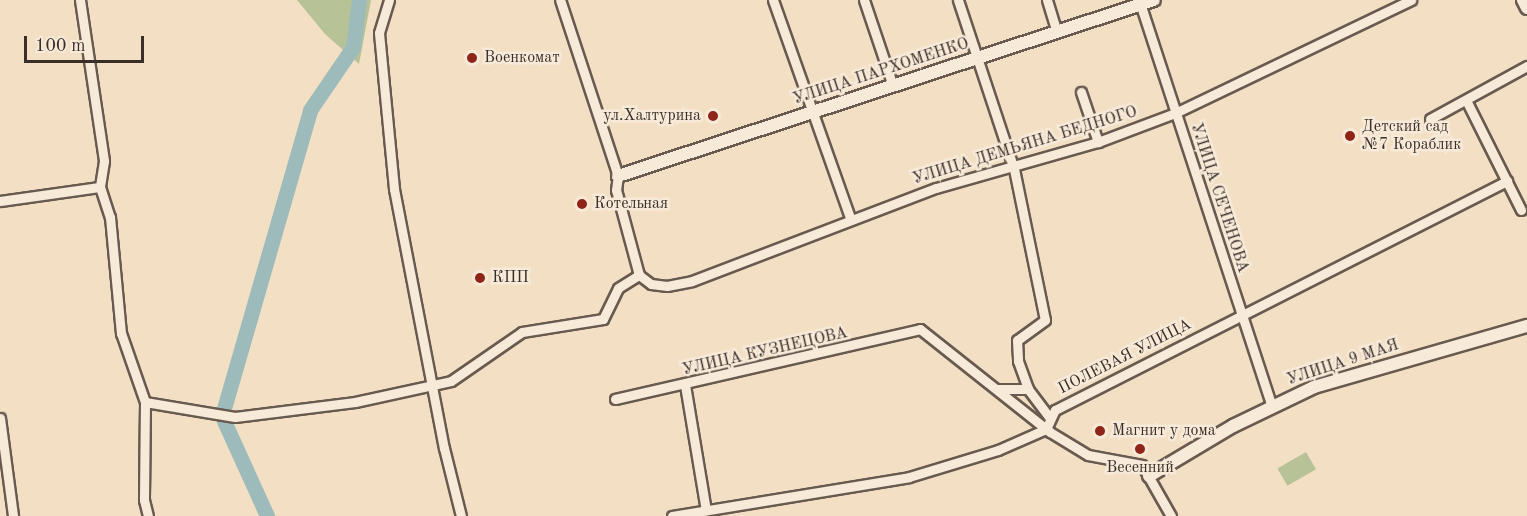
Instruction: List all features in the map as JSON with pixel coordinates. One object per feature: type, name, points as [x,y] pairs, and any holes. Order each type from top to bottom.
[{"type":"street","points":[[80,0],[104,161],[100,187],[110,217],[121,333],[146,402],[144,500],[148,516]]},
{"type":"street","points":[[389,0],[379,33],[381,76],[394,189],[461,516]]},
{"type":"street","points":[[146,402],[235,417],[355,402],[433,387],[451,381],[522,332],[603,319],[618,288],[639,275],[616,190],[618,176],[560,0]]},
{"type":"street","points":[[774,0],[810,111],[851,220]]},
{"type":"street","points":[[864,0],[892,83]]},
{"type":"street","points":[[958,0],[1014,169],[1045,320],[1017,340],[1018,361],[1028,389],[1050,418]]},
{"type":"street","points":[[1047,0],[1057,33]]},
{"type":"street","name":"УЛИЦА ПАРХОМЕНКО","points":[[618,176],[892,83],[1057,33],[1139,2],[1154,0]]},
{"type":"street","name":"УЛИЦА ДЕМЬЯНА БЕДНОГО","points":[[639,275],[651,284],[678,285],[936,188],[1014,169],[1098,142],[1175,114],[1412,0]]},
{"type":"street","points":[[1523,0],[1527,8]]},
{"type":"street","name":"УЛИЦА СЕЧЕНОВА","points":[[1139,2],[1271,405]]},
{"type":"street","points":[[1430,119],[1527,66]]},
{"type":"street","points":[[1081,92],[1098,142]]},
{"type":"street","points":[[1466,100],[1521,210]]},
{"type":"street","name":"ПОЛЕВАЯ УЛИЦА","points":[[1046,429],[1055,410],[1506,181]]},
{"type":"street","points":[[0,201],[100,187]]},
{"type":"street","name":"УЛИЦА 9 МАЯ","points":[[1149,476],[1271,405],[1314,387],[1527,326]]},
{"type":"street","name":"УЛИЦА КУЗНЕЦОВА","points":[[615,399],[685,385],[920,329],[997,389]]},
{"type":"street","points":[[685,385],[706,510]]},
{"type":"street","points":[[997,389],[1028,389]]},
{"type":"street","points":[[997,389],[1046,429],[1088,455],[1142,465],[1171,516]]},
{"type":"street","points":[[0,418],[13,516]]},
{"type":"street","points":[[672,516],[909,477],[998,450],[1046,429]]},
{"type":"green space","points":[[297,0],[371,0],[359,64],[325,34]]},
{"type":"green space","points":[[1306,452],[1316,469],[1287,486],[1277,468]]},
{"type":"waterway","points":[[223,412],[310,110],[353,47],[359,0]]},
{"type":"waterway","points":[[224,421],[267,516]]},
{"type":"place","name":"Военкомат","points":[[472,58]]},
{"type":"place","name":"ул.Халтурина","points":[[713,116]]},
{"type":"place","name":"Детский сад №7 Кораблик","points":[[1350,136]]},
{"type":"place","name":"Котельная","points":[[582,204]]},
{"type":"place","name":"КПП","points":[[480,278]]},
{"type":"place","name":"Магнит у дома","points":[[1100,431]]},
{"type":"place","name":"Весенний","points":[[1140,449]]}]
